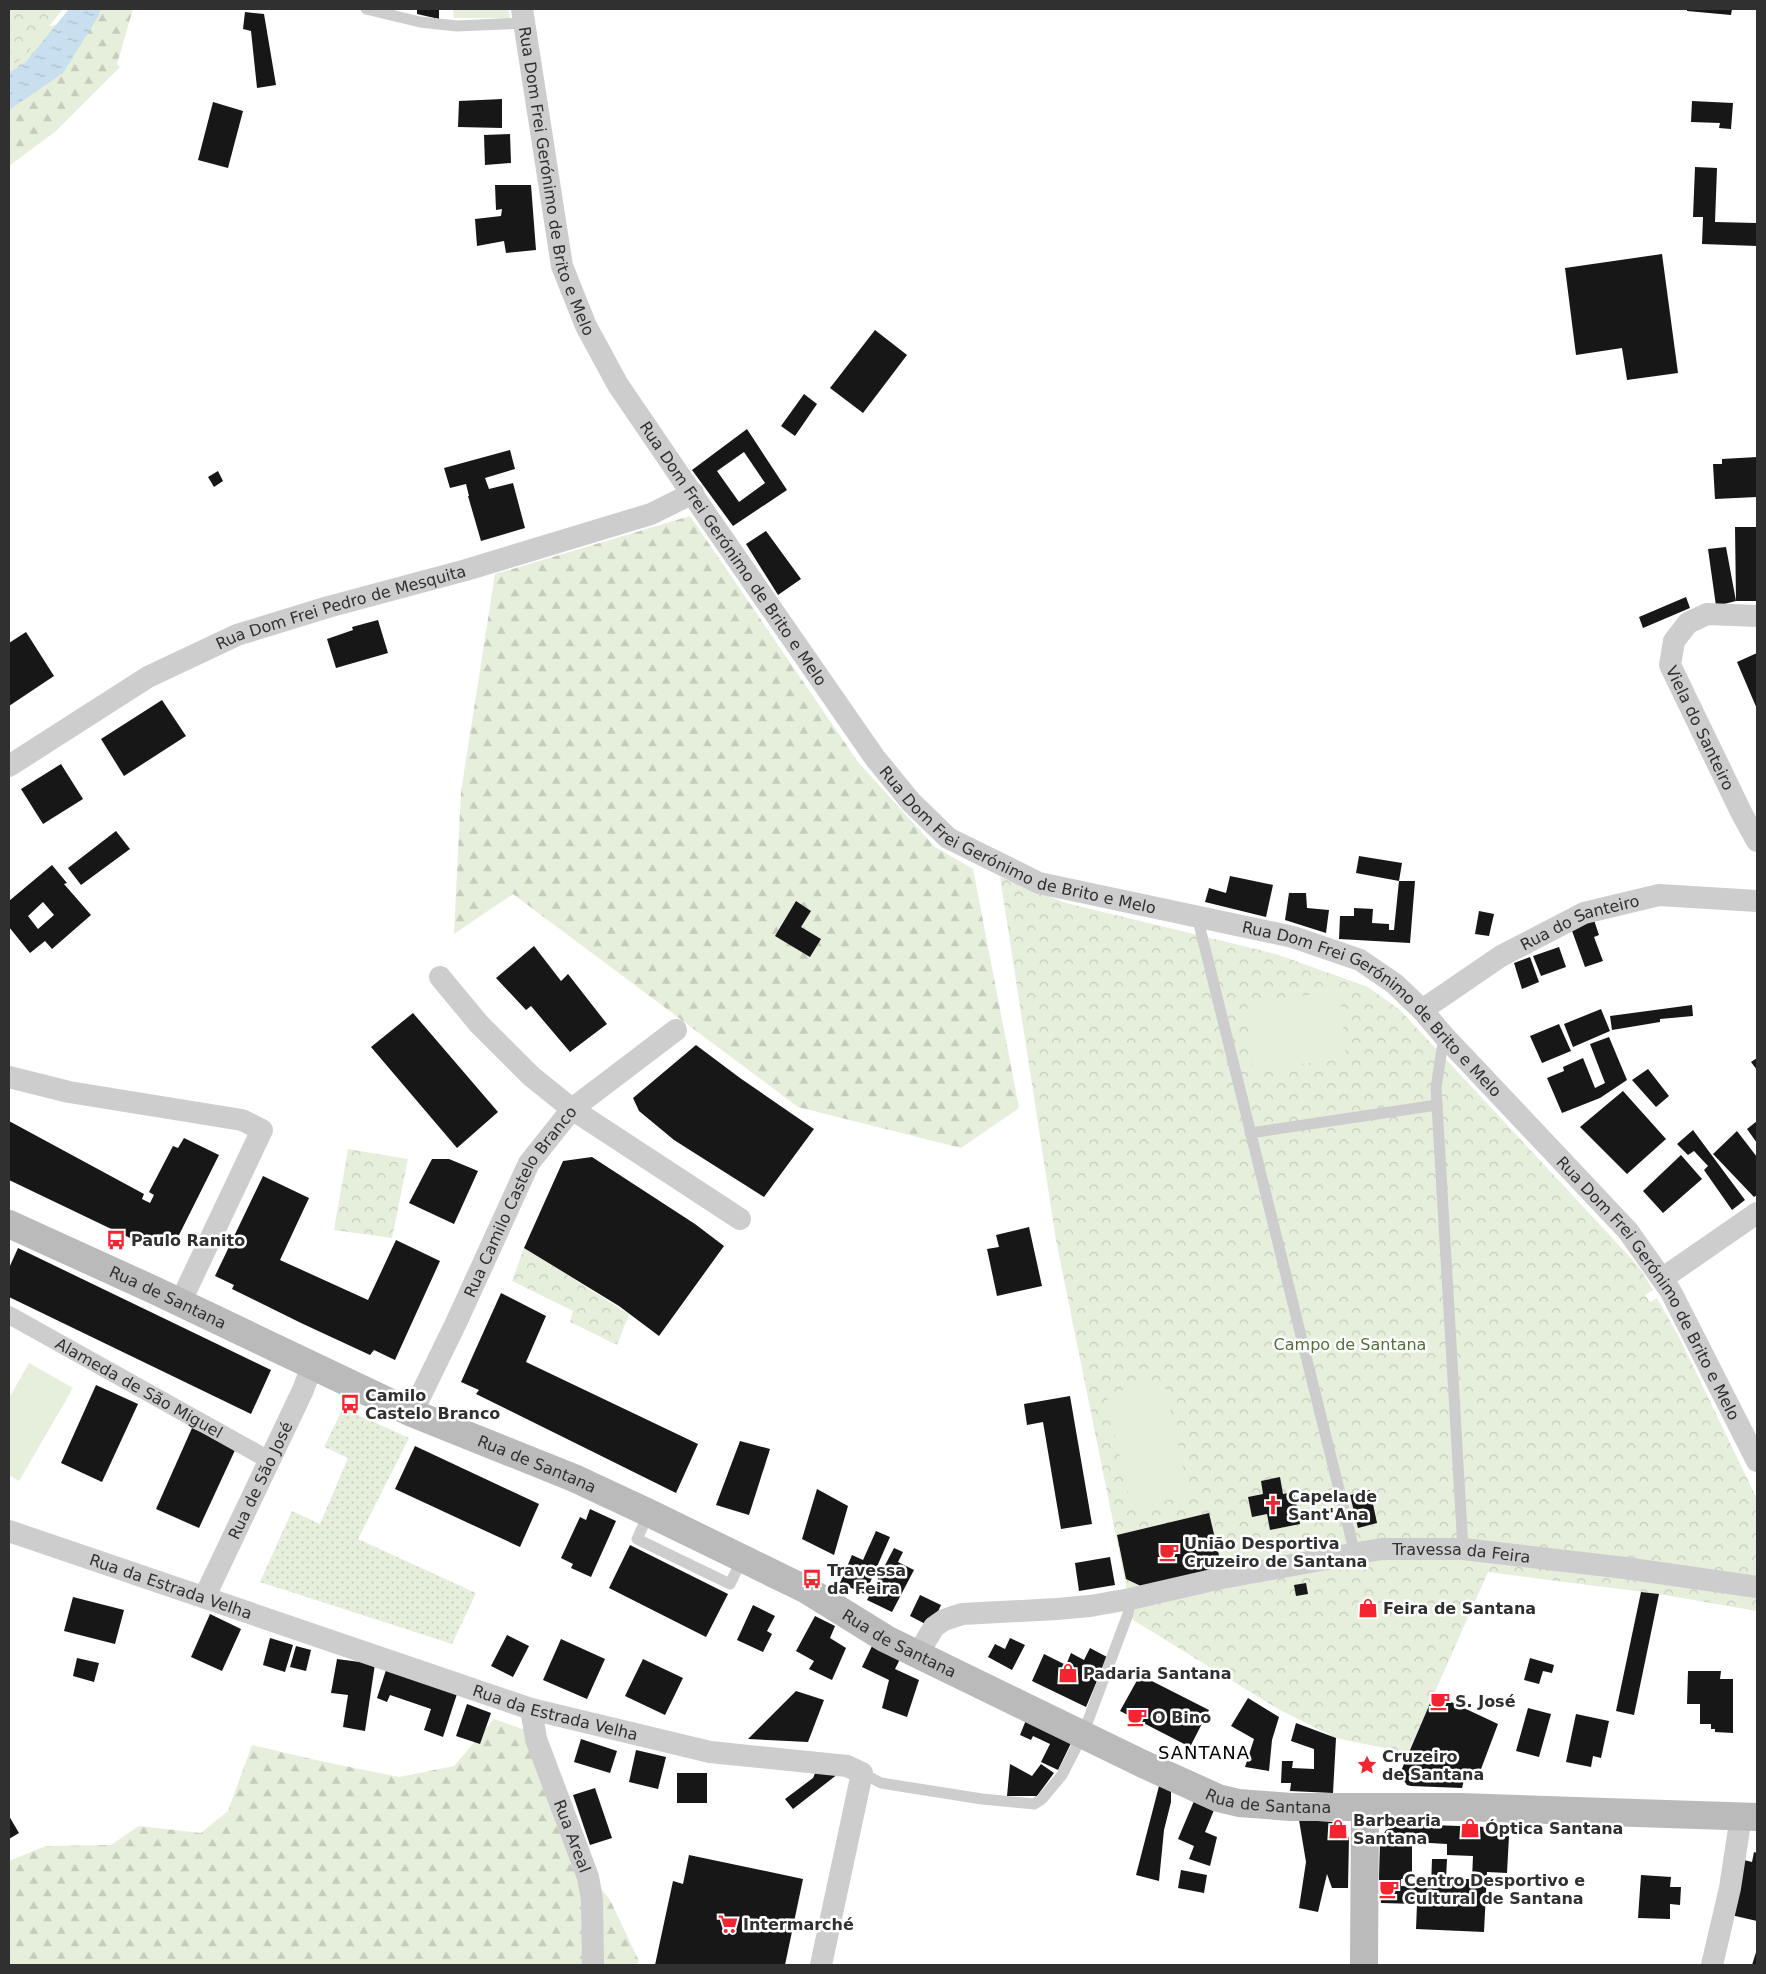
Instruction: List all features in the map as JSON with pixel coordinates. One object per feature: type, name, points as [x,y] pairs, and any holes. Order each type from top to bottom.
[{"type":"main road","name":"Rua de Santana","points":[[9,1224],[412,1413],[574,1478],[649,1513],[807,1590],[886,1639],[1195,1789],[1229,1802],[1291,1807],[1460,1807],[1749,1816]]},
{"type":"main road","points":[[1364,1965],[1365,1807]]},
{"type":"main road","points":[[1364,1903],[1370,1939],[1380,1965]]},
{"type":"street","name":"Rua Dom Frei Gerónimo de Brito e Melo","points":[[523,16],[562,266],[586,326],[618,385],[875,758],[911,802],[948,838],[1039,883],[1293,937],[1360,960],[1395,984],[1422,1010],[1444,1036],[1628,1231],[1663,1278],[1757,1461]]},
{"type":"street","name":"Rua Dom Frei Pedro de Mesquita","points":[[9,766],[148,677],[237,635],[328,607],[466,570],[651,514],[693,493]]},
{"type":"street","name":"Viela do Santeiro","points":[[1757,616],[1707,614],[1688,623],[1674,641],[1670,665],[1757,841]]},
{"type":"street","name":"Rua do Santeiro","points":[[1422,1010],[1500,956],[1584,913],[1659,895],[1757,901]]},
{"type":"street","points":[[440,977],[479,1024],[531,1076],[572,1110],[740,1219]]},
{"type":"street","name":"Rua Camilo Castelo Branco","points":[[412,1413],[530,1164],[572,1110],[676,1030]]},
{"type":"street","points":[[9,1077],[69,1092],[242,1120],[262,1130],[180,1303]]},
{"type":"street","points":[[1663,1278],[1757,1213]]},
{"type":"street","name":"Alameda de São Miguel","points":[[9,1315],[269,1460]]},
{"type":"street","name":"Rua de São José","points":[[205,1596],[312,1366]]},
{"type":"street","name":"Rua da Estrada Velha","points":[[9,1531],[205,1596],[531,1709],[710,1752],[847,1766],[862,1773]]},
{"type":"street","name":"Travessa da Feira","points":[[918,1654],[934,1627],[944,1620],[962,1614],[1058,1610],[1130,1599],[1217,1579],[1381,1549],[1463,1549],[1625,1568],[1757,1587]]},
{"type":"street","name":"Rua Areal","points":[[531,1709],[536,1739],[588,1877],[592,1900],[593,1965]]},
{"type":"street","points":[[821,1965],[862,1773]]},
{"type":"street","points":[[1712,1965],[1749,1816]]},
{"type":"lane","points":[[366,9],[420,22],[457,26],[523,16]]},
{"type":"lane","points":[[1197,916],[1355,1554]]},
{"type":"lane","points":[[1444,1036],[1436,1088],[1463,1549]]},
{"type":"lane","points":[[1250,1133],[1437,1105]]},
{"type":"lane","points":[[1083,1734],[1128,1614],[1130,1599]]},
{"type":"lane","name":"Rua da Estrada Velha","points":[[862,1773],[881,1783],[982,1799],[1034,1804],[1042,1799],[1062,1775],[1083,1734]]},
{"type":"green space","points":[[9,9],[63,9],[24,57],[9,67]]},
{"type":"green space","points":[[76,9],[133,9],[117,64],[120,67],[56,131],[9,166],[9,36],[13,33],[76,21]]},
{"type":"green space","points":[[453,9],[508,9],[510,18],[454,18]]},
{"type":"green space","points":[[690,516],[858,762],[935,847],[973,869],[1019,1108],[961,1148],[798,1107],[513,894],[454,934],[461,792],[495,574]]},
{"type":"green space","name":"Campo de Santana","points":[[1000,877],[1066,903],[1276,954],[1368,987],[1400,1010],[1629,1256],[1641,1270],[1653,1290],[1645,1295],[1650,1302],[1657,1298],[1680,1339],[1757,1499],[1757,1611],[1659,1594],[1488,1572],[1408,1753],[1336,1738],[1278,1709],[1133,1620],[1056,1240]]},
{"type":"green space","points":[[1340,992],[1346,1059],[1253,1069],[1247,1001]]},
{"type":"green space","points":[[348,1149],[408,1159],[392,1238],[334,1230]]},
{"type":"green space","points":[[524,1248],[629,1314],[617,1345],[570,1322],[573,1311],[512,1281]]},
{"type":"green space","points":[[29,1363],[73,1388],[19,1481],[9,1475],[9,1398]]},
{"type":"green space","points":[[1164,1381],[1189,1496],[1131,1507],[1106,1394]]},
{"type":"green space","points":[[343,1408],[409,1438],[358,1539],[476,1593],[452,1644],[260,1582],[292,1511],[320,1524],[348,1458],[324,1447]]},
{"type":"green space","points":[[494,1719],[531,1732],[579,1861],[610,1900],[639,1961],[637,1965],[9,1965],[9,1861],[46,1846],[111,1845],[139,1826],[201,1833],[228,1811],[252,1745],[399,1777],[454,1766]]},
{"type":"water","points":[[69,9],[100,9],[99,15],[63,73],[9,110],[9,73],[26,62]]},
{"type":"building","points":[[417,9],[439,9],[439,19],[417,14]]},
{"type":"building","points":[[1687,9],[1732,9],[1731,15],[1687,11]]},
{"type":"building","points":[[245,12],[264,14],[276,85],[257,88],[251,31],[243,29]]},
{"type":"building","points":[[502,99],[502,128],[458,127],[459,101]]},
{"type":"building","points":[[1692,101],[1733,103],[1731,129],[1719,128],[1720,123],[1691,122]]},
{"type":"building","points":[[213,102],[243,111],[228,168],[198,160]]},
{"type":"building","points":[[510,134],[511,163],[485,165],[484,135]]},
{"type":"building","points":[[1695,167],[1717,168],[1715,222],[1757,223],[1757,246],[1702,244],[1703,217],[1693,217]]},
{"type":"building","points":[[495,185],[531,185],[536,250],[506,253],[504,241],[477,246],[475,219],[501,216],[502,209],[496,210]]},
{"type":"building","points":[[1662,254],[1678,373],[1627,380],[1622,348],[1576,355],[1565,268]]},
{"type":"building","points":[[875,330],[907,355],[863,413],[830,388]]},
{"type":"building","points":[[804,394],[817,404],[795,436],[781,426]]},
{"type":"building","points":[[747,429],[787,490],[733,526],[692,470]],"holes":[[[744,452],[765,483],[739,502],[717,471]]]},
{"type":"building","points":[[510,450],[515,469],[485,478],[489,489],[513,483],[525,528],[481,541],[466,484],[450,488],[444,468]]},
{"type":"building","points":[[1757,457],[1757,497],[1715,499],[1713,464],[1722,464],[1722,459]]},
{"type":"building","points":[[218,471],[223,481],[214,487],[208,477]]},
{"type":"building","points":[[1735,527],[1757,527],[1757,601],[1736,601]]},
{"type":"building","points":[[766,531],[801,579],[778,595],[746,544]]},
{"type":"building","points":[[1726,547],[1736,601],[1716,606],[1708,549]]},
{"type":"building","points":[[1686,597],[1690,608],[1643,628],[1639,617]]},
{"type":"building","points":[[378,620],[388,653],[336,668],[327,639],[353,630],[352,627]]},
{"type":"building","points":[[26,632],[54,676],[9,706],[9,643]]},
{"type":"building","points":[[1757,653],[1757,709],[1737,662]]},
{"type":"building","points":[[162,700],[186,736],[124,776],[101,739]]},
{"type":"building","points":[[61,764],[83,799],[43,824],[21,789]]},
{"type":"building","points":[[116,831],[130,849],[81,885],[68,868]]},
{"type":"building","points":[[1359,856],[1402,863],[1399,881],[1356,873]]},
{"type":"building","points":[[52,865],[67,883],[64,884],[91,915],[52,949],[45,941],[30,953],[9,927],[9,901]],"holes":[[[43,902],[54,915],[38,929],[28,916]]]},
{"type":"building","points":[[1230,876],[1273,885],[1266,917],[1205,902],[1209,888],[1226,893]]},
{"type":"building","points":[[1399,881],[1415,881],[1410,943],[1339,939],[1340,916],[1354,916],[1354,908],[1373,909],[1372,923],[1389,924],[1389,930],[1394,930]]},
{"type":"building","points":[[1289,893],[1306,893],[1307,908],[1329,910],[1326,933],[1285,920]]},
{"type":"building","points":[[796,901],[811,911],[801,927],[821,939],[810,957],[775,936]]},
{"type":"building","points":[[1479,911],[1494,914],[1489,936],[1475,934]]},
{"type":"building","points":[[1594,920],[1599,935],[1594,937],[1603,961],[1585,967],[1571,928]]},
{"type":"building","points":[[534,946],[561,981],[568,974],[607,1024],[570,1052],[531,1006],[526,1010],[496,978]]},
{"type":"building","points":[[1559,947],[1566,967],[1541,976],[1533,956]]},
{"type":"building","points":[[1530,957],[1539,982],[1522,989],[1514,963]]},
{"type":"building","points":[[1692,1005],[1693,1016],[1660,1019],[1660,1022],[1612,1030],[1610,1016]]},
{"type":"building","points":[[1601,1009],[1610,1031],[1573,1047],[1564,1024]]},
{"type":"building","points":[[413,1013],[498,1112],[457,1148],[371,1047]]},
{"type":"building","points":[[1559,1024],[1571,1051],[1542,1063],[1530,1036]]},
{"type":"building","points":[[1609,1037],[1627,1080],[1600,1098],[1562,1113],[1547,1078],[1564,1071],[1563,1067],[1583,1058],[1595,1088],[1605,1083],[1590,1044]]},
{"type":"building","points":[[696,1045],[814,1129],[764,1197],[674,1140],[639,1111],[633,1098]]},
{"type":"building","points":[[1757,1058],[1757,1070],[1751,1062]]},
{"type":"building","points":[[1648,1069],[1669,1096],[1656,1107],[1632,1080]]},
{"type":"building","points":[[1623,1091],[1666,1139],[1627,1174],[1580,1127]]},
{"type":"building","points":[[9,1121],[144,1194],[142,1199],[150,1203],[154,1195],[149,1192],[173,1146],[178,1148],[184,1138],[219,1155],[175,1243],[158,1234],[151,1248],[9,1180]]},
{"type":"building","points":[[1757,1121],[1757,1143],[1747,1129]]},
{"type":"building","points":[[1693,1130],[1745,1200],[1732,1210],[1704,1170],[1708,1166],[1694,1151],[1688,1155],[1677,1144]]},
{"type":"building","points":[[1737,1131],[1757,1157],[1757,1195],[1754,1197],[1713,1154]]},
{"type":"building","points":[[1681,1155],[1702,1179],[1663,1213],[1643,1191]]},
{"type":"building","points":[[592,1157],[695,1224],[724,1246],[659,1336],[619,1306],[524,1248],[563,1161]]},
{"type":"building","points":[[432,1159],[449,1159],[478,1171],[454,1224],[409,1203]]},
{"type":"building","points":[[263,1176],[309,1198],[280,1260],[368,1300],[396,1240],[440,1261],[395,1360],[374,1350],[370,1355],[301,1323],[232,1289],[234,1285],[215,1276]]},
{"type":"building","points":[[1029,1227],[1042,1286],[997,1296],[987,1249],[999,1247],[996,1235]]},
{"type":"building","points":[[18,1248],[271,1370],[251,1414],[9,1297],[9,1268]]},
{"type":"building","points":[[501,1293],[546,1316],[526,1362],[698,1444],[676,1493],[476,1394],[479,1390],[461,1382]]},
{"type":"building","points":[[96,1385],[138,1404],[102,1482],[61,1463]]},
{"type":"building","points":[[1070,1396],[1092,1524],[1061,1529],[1043,1422],[1027,1425],[1024,1404]]},
{"type":"building","points":[[192,1428],[236,1448],[199,1528],[156,1509]]},
{"type":"building","points":[[740,1441],[770,1449],[749,1515],[716,1505]]},
{"type":"building","points":[[415,1446],[539,1504],[520,1547],[395,1489]]},
{"type":"building","name":"Capela de Sant'Ana","points":[[1280,1477],[1283,1494],[1294,1492],[1300,1524],[1270,1530],[1267,1514],[1252,1517],[1248,1497],[1263,1494],[1261,1481]]},
{"type":"building","points":[[817,1489],[848,1506],[834,1555],[802,1539]]},
{"type":"building","points":[[1370,1490],[1377,1523],[1358,1528],[1350,1495]]},
{"type":"building","points":[[590,1509],[616,1521],[591,1577],[571,1568],[573,1564],[561,1558],[580,1517],[586,1520]]},
{"type":"building","name":"União Desportiva Cruzeiro de Santana","points":[[1209,1513],[1222,1568],[1145,1588],[1126,1579],[1117,1535]]},
{"type":"building","points":[[876,1531],[890,1537],[865,1594],[840,1583],[852,1555],[863,1560]]},
{"type":"building","points":[[630,1545],[728,1594],[706,1637],[609,1588]]},
{"type":"building","points":[[894,1548],[903,1552],[898,1562],[914,1570],[892,1612],[867,1600]]},
{"type":"building","points":[[1110,1557],[1115,1585],[1079,1591],[1075,1563]]},
{"type":"building","points":[[1306,1583],[1308,1594],[1296,1596],[1294,1585]]},
{"type":"building","points":[[1641,1592],[1659,1594],[1634,1715],[1616,1711]]},
{"type":"building","points":[[920,1595],[941,1605],[931,1627],[910,1616]]},
{"type":"building","points":[[73,1597],[124,1610],[115,1644],[64,1631]]},
{"type":"building","points":[[753,1605],[775,1616],[767,1631],[772,1634],[763,1652],[737,1640]]},
{"type":"building","points":[[210,1614],[241,1629],[222,1671],[191,1657]]},
{"type":"building","points":[[815,1616],[835,1626],[830,1638],[846,1648],[832,1680],[809,1669],[814,1661],[796,1651]]},
{"type":"building","points":[[507,1635],[529,1646],[513,1677],[491,1666]]},
{"type":"building","points":[[270,1638],[293,1645],[285,1672],[263,1665]]},
{"type":"building","points":[[1010,1638],[1025,1645],[1012,1670],[988,1657],[995,1644],[1005,1649]]},
{"type":"building","points":[[561,1639],[605,1659],[587,1699],[543,1680]]},
{"type":"building","points":[[873,1644],[901,1657],[895,1669],[919,1680],[907,1717],[882,1708],[889,1680],[862,1667]]},
{"type":"building","points":[[296,1646],[311,1650],[306,1671],[290,1667]]},
{"type":"building","name":"Padaria Santana","points":[[1090,1648],[1107,1657],[1086,1707],[1032,1681],[1044,1654],[1066,1665],[1071,1653],[1084,1660]]},
{"type":"building","points":[[77,1658],[99,1663],[94,1682],[73,1676]]},
{"type":"building","points":[[1530,1658],[1554,1665],[1552,1673],[1543,1671],[1539,1684],[1524,1680]]},
{"type":"building","points":[[337,1659],[375,1664],[365,1731],[343,1727],[348,1695],[331,1693]]},
{"type":"building","points":[[643,1659],[683,1678],[665,1715],[625,1696]]},
{"type":"building","points":[[386,1670],[457,1694],[443,1737],[424,1730],[431,1709],[390,1695],[387,1702],[377,1698]]},
{"type":"building","points":[[1688,1671],[1721,1671],[1720,1679],[1733,1679],[1733,1733],[1715,1732],[1715,1729],[1711,1729],[1711,1724],[1700,1724],[1700,1704],[1687,1704]]},
{"type":"building","points":[[1140,1675],[1209,1710],[1190,1747],[1120,1711]]},
{"type":"building","points":[[796,1691],[824,1700],[808,1742],[748,1739]]},
{"type":"building","points":[[1434,1694],[1498,1724],[1478,1777],[1466,1772],[1462,1788],[1411,1786],[1407,1785],[1402,1778],[1401,1771]]},
{"type":"building","points":[[1248,1698],[1279,1717],[1272,1740],[1269,1771],[1245,1767],[1254,1739],[1231,1726]]},
{"type":"building","points":[[467,1704],[491,1713],[480,1744],[456,1736]]},
{"type":"building","points":[[1528,1708],[1551,1714],[1539,1757],[1516,1751]]},
{"type":"building","points":[[1576,1714],[1609,1721],[1601,1758],[1593,1756],[1591,1767],[1566,1762]]},
{"type":"building","points":[[1026,1720],[1073,1739],[1058,1770],[1041,1762],[1050,1744],[1033,1736],[1031,1740],[1020,1735]]},
{"type":"building","points":[[1296,1723],[1336,1738],[1333,1793],[1290,1791],[1291,1783],[1281,1783],[1282,1761],[1293,1761],[1292,1768],[1314,1769],[1314,1749],[1291,1741]]},
{"type":"building","points":[[581,1739],[617,1751],[610,1773],[574,1762]]},
{"type":"building","points":[[636,1750],[666,1757],[658,1789],[629,1782]]},
{"type":"building","points":[[819,1764],[843,1770],[793,1809],[785,1799],[813,1778]]},
{"type":"building","points":[[1010,1764],[1032,1776],[1041,1764],[1054,1773],[1037,1796],[1007,1796]]},
{"type":"building","points":[[677,1773],[707,1773],[707,1803],[677,1803]]},
{"type":"building","points":[[1159,1786],[1171,1789],[1171,1802],[1164,1830],[1159,1881],[1136,1875]]},
{"type":"building","points":[[595,1788],[612,1838],[590,1845],[573,1795]]},
{"type":"building","points":[[1194,1801],[1214,1810],[1205,1832],[1217,1837],[1210,1866],[1189,1859],[1194,1846],[1178,1839]]},
{"type":"building","points":[[9,1816],[19,1833],[9,1839]]},
{"type":"building","points":[[1299,1820],[1341,1824],[1349,1838],[1348,1888],[1332,1888],[1327,1874],[1318,1912],[1299,1908],[1306,1862]]},
{"type":"building","points":[[1401,1824],[1489,1827],[1489,1835],[1509,1836],[1507,1873],[1487,1872],[1484,1932],[1416,1929],[1417,1904],[1381,1903],[1379,1878],[1380,1841],[1386,1830]],"holes":[[[1412,1842],[1447,1844],[1447,1855],[1473,1856],[1472,1879],[1446,1879],[1447,1859],[1432,1859],[1431,1887],[1401,1886],[1401,1879],[1412,1879]]]},
{"type":"building","points":[[1754,1852],[1757,1853],[1757,1921],[1731,1915],[1744,1860],[1752,1862]]},
{"type":"building","name":"Intermarché","points":[[689,1855],[803,1879],[785,1965],[655,1965],[673,1881],[683,1884]]},
{"type":"building","points":[[1181,1870],[1207,1875],[1204,1893],[1178,1888]]},
{"type":"building","points":[[1641,1875],[1671,1877],[1670,1887],[1681,1887],[1680,1905],[1670,1904],[1670,1919],[1638,1918]]},
{"type":"building","points":[[1757,1949],[1757,1965],[1752,1965]]},
{"type":"place","name":"Paulo Ranito","points":[[116,1240]]},
{"type":"place","name":"Camilo Castelo Branco","points":[[350,1404]]},
{"type":"place","name":"Capela de Sant'Ana","points":[[1273,1505]]},
{"type":"place","name":"União Desportiva Cruzeiro de Santana","points":[[1169,1552]]},
{"type":"place","name":"Travessa da Feira","points":[[812,1579]]},
{"type":"place","name":"Feira de Santana","points":[[1368,1608]]},
{"type":"place","name":"Padaria Santana","points":[[1068,1673]]},
{"type":"place","name":"S. José","points":[[1440,1701]]},
{"type":"place","name":"O Bino","points":[[1137,1717]]},
{"type":"place","name":"Cruzeiro de Santana","points":[[1367,1765]]},
{"type":"place","name":"Óptica Santana","points":[[1470,1828]]},
{"type":"place","name":"Barbearia Santana","points":[[1338,1829]]},
{"type":"place","name":"Centro Desportivo e Cultural de Santana","points":[[1389,1889]]},
{"type":"place","name":"Intermarché","points":[[728,1924]]},
{"type":"district","name":"SANTANA","points":[[1204,1752]]}]
